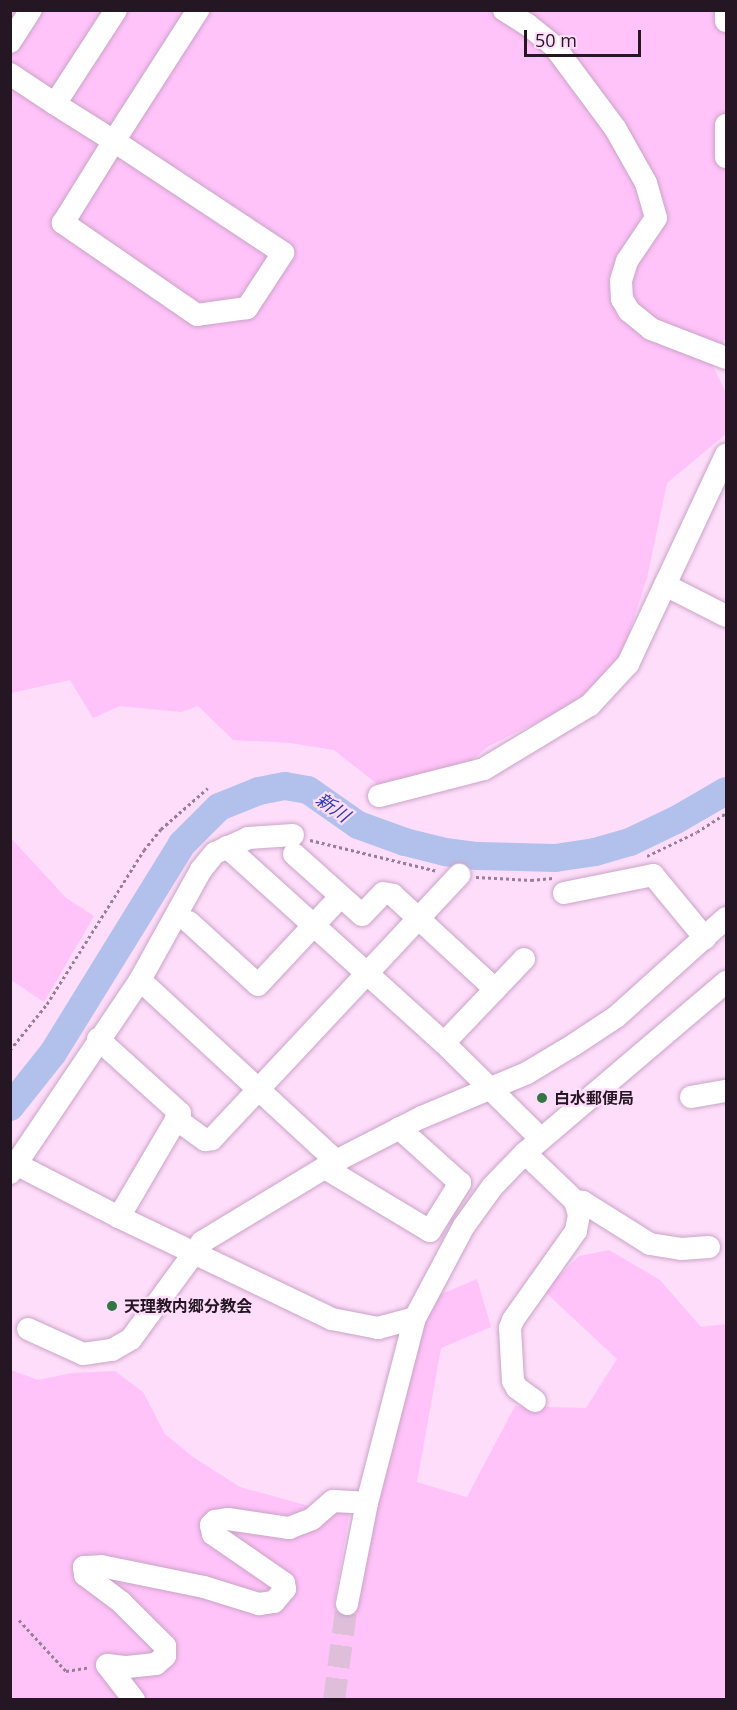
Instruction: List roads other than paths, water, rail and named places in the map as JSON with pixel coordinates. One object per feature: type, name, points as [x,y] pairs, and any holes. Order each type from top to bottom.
[{"type":"street","points":[[10,42],[31,10]]},
{"type":"street","points":[[55,104],[116,10]]},
{"type":"street","points":[[10,74],[114,141],[283,253],[248,308],[197,315],[63,223],[114,141],[198,10]]},
{"type":"street","points":[[504,10],[528,25],[554,46],[615,128],[646,183],[656,218],[627,261],[621,280],[622,299],[638,321],[651,329],[726,358]]},
{"type":"street","points":[[726,10],[726,21]]},
{"type":"street","points":[[726,125],[726,157]]},
{"type":"street","points":[[379,796],[484,769],[590,705],[628,664],[726,455]]},
{"type":"street","points":[[665,585],[726,616]]},
{"type":"street","points":[[415,1318],[378,1328],[332,1319],[12,1167],[140,980],[201,870],[215,854],[248,838],[294,844],[340,897],[362,915],[383,893],[393,895],[495,989]]},
{"type":"street","points":[[227,847],[492,1089],[575,1201],[579,1215],[576,1231],[513,1320],[510,1328],[513,1381],[517,1388],[535,1401]]},
{"type":"street","points":[[177,1119],[205,1140],[212,1138],[459,875]]},
{"type":"street","points":[[564,893],[653,875],[705,938]]},
{"type":"street","points":[[189,922],[258,985],[340,897]]},
{"type":"street","points":[[28,1329],[83,1354],[112,1350],[131,1339],[202,1242],[331,1165],[399,1128],[527,1073],[616,1017],[726,918]]},
{"type":"street","points":[[444,1043],[524,958]]},
{"type":"street","points":[[140,980],[258,1089],[331,1165],[430,1231],[460,1183],[399,1128]]},
{"type":"street","points":[[347,1604],[367,1503],[415,1318],[464,1226],[493,1186],[533,1146],[726,982]]},
{"type":"street","points":[[98,1039],[180,1113],[119,1217]]},
{"type":"street","points":[[691,1097],[726,1091]]},
{"type":"street","points":[[575,1201],[583,1202],[650,1244],[681,1249],[710,1247]]},
{"type":"street","points":[[134,1700],[107,1665],[126,1667],[156,1664],[162,1660],[167,1650],[157,1636],[121,1602],[85,1575],[83,1570],[87,1565],[204,1587],[259,1604],[274,1602],[285,1589],[284,1583],[213,1534],[211,1525],[215,1521],[228,1519],[289,1528],[305,1523],[333,1501],[367,1503]]},
{"type":"waterway","name":"新川","points":[[10,1107],[53,1053],[182,844],[219,807],[259,791],[285,786],[308,790],[358,825],[405,842],[445,852],[478,856],[555,858],[595,852],[630,842],[676,820],[726,791]]},
{"type":"tunnel","points":[[334,1700],[347,1604]]},
{"type":"place","name":"白水郵便局","points":[[542,1098]]},
{"type":"place","name":"天理教内郷分教会","points":[[112,1306]]}]
